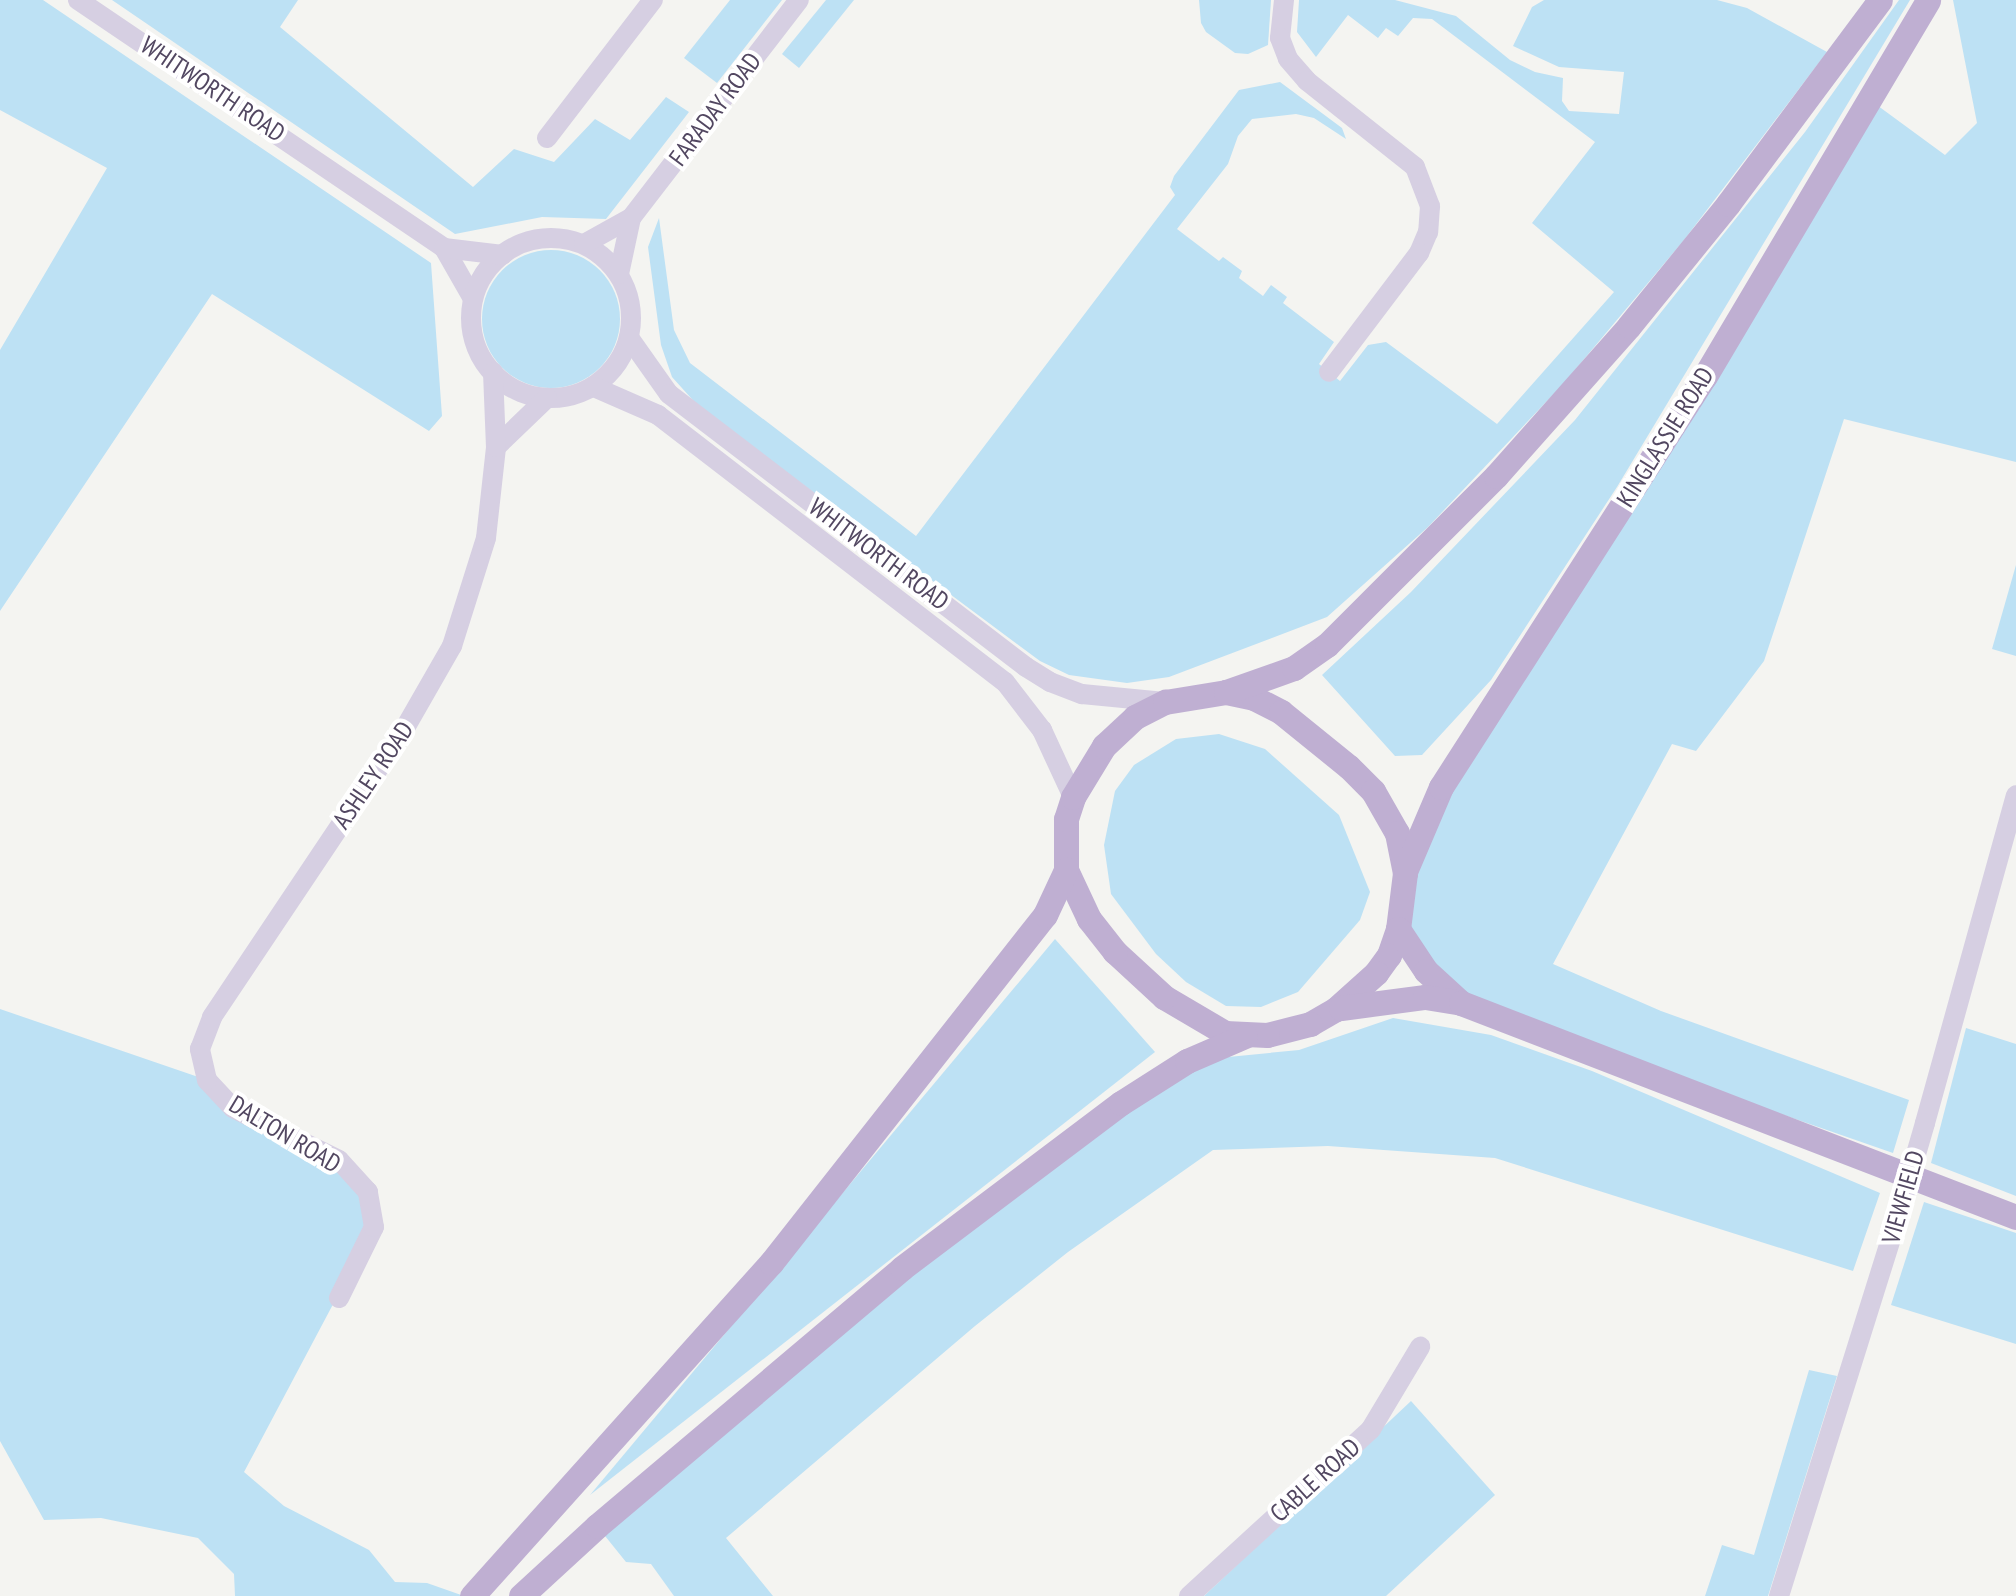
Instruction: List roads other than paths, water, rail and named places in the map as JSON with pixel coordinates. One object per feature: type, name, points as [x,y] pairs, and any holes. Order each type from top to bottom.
[{"type":"main road","points":[[1245,1036],[1206,1025],[1141,977],[1088,919],[1066,870],[1066,819],[1072,797],[1104,746],[1136,717],[1165,702],[1226,692],[1294,668],[1327,645],[1496,476],[1630,326],[1728,204],[1880,0]]},
{"type":"main road","name":"KINGLASSIE ROAD","points":[[1405,873],[1441,787],[1705,376],[1928,0]]},
{"type":"main road","points":[[1226,692],[1254,698],[1281,712],[1350,767],[1373,791],[1397,833],[1405,873],[1398,929],[1389,956],[1336,1009]]},
{"type":"main road","points":[[472,1596],[771,1263],[1045,915],[1066,870]]},
{"type":"main road","points":[[1398,929],[1426,971],[1461,1003]]},
{"type":"main road","points":[[521,1596],[596,1526],[902,1268],[1121,1103],[1188,1060],[1245,1036],[1288,1031],[1336,1009],[1425,997],[1461,1003],[2016,1216]]},
{"type":"street","name":"WHITWORTH ROAD","points":[[78,0],[444,248],[472,296]]},
{"type":"street","points":[[547,138],[653,0]]},
{"type":"street","name":"FARADAY ROAD","points":[[584,244],[631,218],[799,0]]},
{"type":"street","points":[[1284,0],[1280,38],[1288,59],[1308,82],[1415,167],[1430,206],[1428,232],[1419,253],[1329,372]]},
{"type":"street","name":"FARADAY ROAD","points":[[618,274],[631,218]]},
{"type":"street","points":[[557,238],[584,244],[618,274],[629,294],[630,339],[622,358],[594,387],[547,398],[509,386],[473,346],[469,323],[472,296],[482,274],[503,255],[530,242],[557,238]]},
{"type":"street","name":"WHITWORTH ROAD","points":[[444,248],[503,255]]},
{"type":"street","name":"WHITWORTH ROAD","points":[[630,339],[668,394],[1038,674],[1082,694],[1165,702]]},
{"type":"street","name":"ASHLEY ROAD","points":[[207,1080],[200,1049],[212,1017],[440,672],[463,619],[483,549],[496,448],[494,372]]},
{"type":"street","name":"WHITWORTH ROAD","points":[[594,387],[658,415],[1005,682],[1042,730],[1072,797]]},
{"type":"street","points":[[496,448],[547,398]]},
{"type":"street","name":"VIEWFIELD","points":[[1779,1596],[1896,1222],[2016,795]]},
{"type":"street","name":"DALTON ROAD","points":[[207,1080],[233,1108],[340,1160],[368,1192],[374,1227],[339,1298]]},
{"type":"street","name":"CABLE ROAD","points":[[1189,1596],[1371,1429],[1420,1347]]}]
